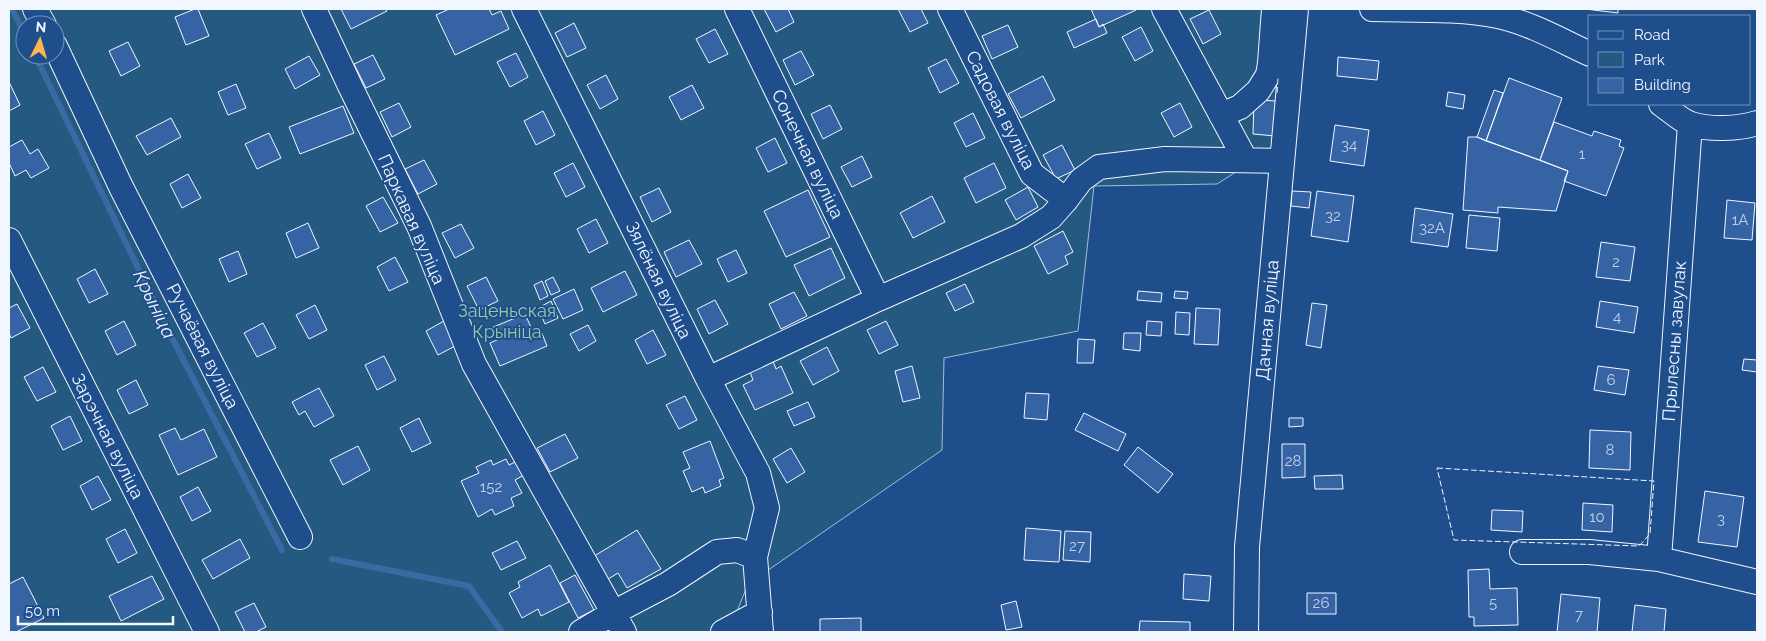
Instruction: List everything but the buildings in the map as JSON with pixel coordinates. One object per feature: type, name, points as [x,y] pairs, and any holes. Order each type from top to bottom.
[{"type":"street","name":"Паркавая вуліца","points":[[314,9],[419,226],[474,364],[619,622]]},
{"type":"street","name":"Зялёная вуліца","points":[[524,9],[708,379],[758,473],[767,508],[755,557],[760,622]]},
{"type":"street","name":"Сонечная вуліца","points":[[737,9],[878,299]]},
{"type":"street","name":"Садовая вуліца","points":[[950,9],[1032,174],[1066,200]]},
{"type":"street","points":[[1164,9],[1245,159]]},
{"type":"street","points":[[1221,115],[1240,107],[1258,91],[1268,75],[1274,9]]},
{"type":"street","name":"Дачная вуліца","points":[[1246,632],[1247,547],[1296,9]]},
{"type":"street","points":[[1372,9],[1498,16],[1527,25],[1588,53]]},
{"type":"street","name":"Ручаёвая вуліца","points":[[64,65],[121,187],[300,537]]},
{"type":"street","points":[[1662,105],[1690,124],[1725,128],[1757,123]]},
{"type":"street","name":"Прылесны завулак","points":[[1659,559],[1690,124]]},
{"type":"street","points":[[708,379],[878,299],[1021,236],[1051,217],[1081,180],[1099,167],[1165,159],[1282,161]]},
{"type":"street","name":"Зарэчная вуліца","points":[[9,240],[207,632]]},
{"type":"street","points":[[581,632],[619,622],[668,584],[717,552],[737,550],[755,557]]},
{"type":"street","points":[[1522,552],[1589,552],[1659,559],[1757,582]]},
{"type":"street","points":[[723,632],[760,622]]},
{"type":"green space","name":"Заценьская Крыніца","points":[[9,9],[1283,9],[1275,168],[1239,170],[1217,184],[1094,186],[1078,331],[944,358],[942,450],[748,584],[733,621],[715,632],[9,632]]},
{"type":"waterway","name":"Крыніца","points":[[12,9],[15,15]]},
{"type":"waterway","name":"Крыніца","points":[[40,65],[171,336],[282,550]]},
{"type":"waterway","name":"Крыніца","points":[[332,559],[469,586],[502,632]]},
{"type":"fence","points":[[1277,93],[1278,78]]},
{"type":"fence","points":[[1437,468],[1654,481],[1650,534],[1639,546],[1454,540],[1437,468]]}]
